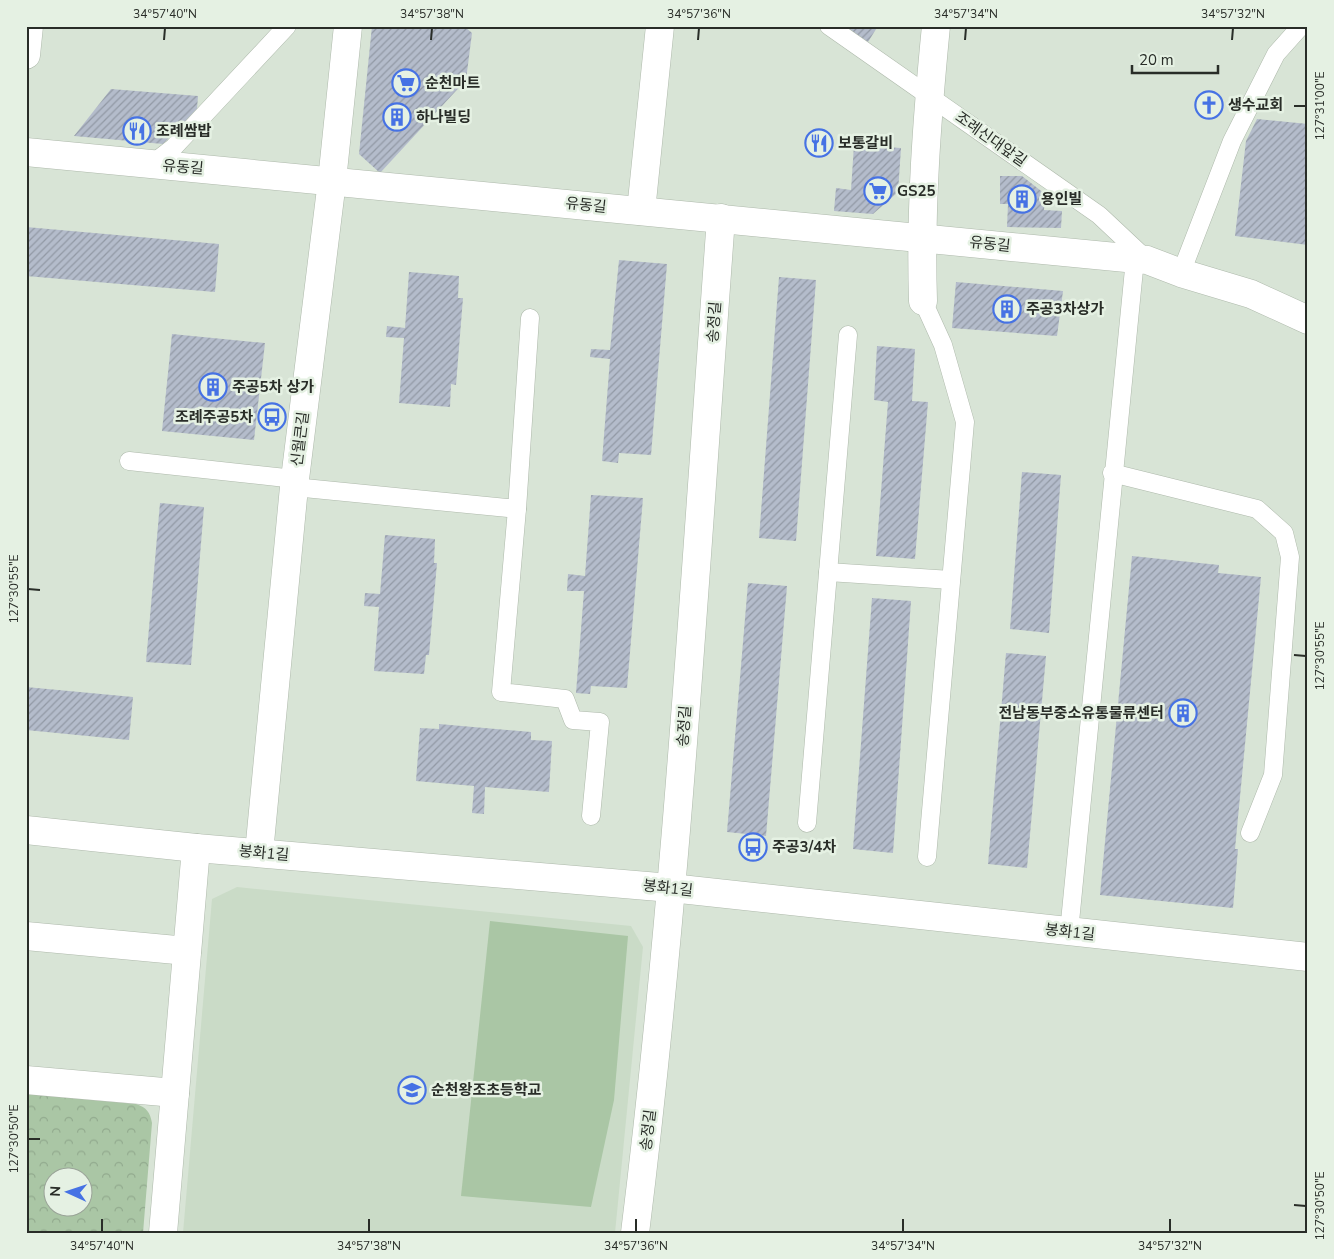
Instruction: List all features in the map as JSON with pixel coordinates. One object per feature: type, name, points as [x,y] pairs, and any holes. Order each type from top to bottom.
[{"type":"street","points":[[26,55],[29,26]]},
{"type":"street","name":"신월큰길","points":[[258,853],[295,483],[332,181],[348,26]]},
{"type":"street","points":[[641,211],[660,26]]},
{"type":"street","points":[[923,301],[921,238],[929,96],[936,26]]},
{"type":"street","name":"유동길","points":[[26,152],[1141,259],[1250,294],[1308,320]]},
{"type":"street","name":"송정길","points":[[635,1233],[652,1103],[672,888],[721,218]]},
{"type":"street","name":"봉화1길","points":[[26,830],[196,848],[672,888],[1308,957]]},
{"type":"street","points":[[163,1233],[196,848]]},
{"type":"street","points":[[26,936],[187,951]]},
{"type":"street","points":[[26,1080],[175,1093]]},
{"type":"lane","points":[[152,164],[174,147],[287,26]]},
{"type":"lane","name":"조례신대앞길","points":[[829,26],[1099,214],[1141,259]]},
{"type":"lane","points":[[1181,273],[1232,141],[1276,54],[1300,26]]},
{"type":"lane","points":[[1068,932],[1112,473],[1141,259]]},
{"type":"lane","points":[[923,301],[943,345],[965,422],[927,857]]},
{"type":"lane","points":[[530,318],[517,508],[501,692],[564,699],[573,720],[600,722],[591,816]]},
{"type":"lane","points":[[807,823],[848,335]]},
{"type":"lane","points":[[129,461],[295,483],[517,508]]},
{"type":"lane","points":[[1112,473],[1257,509],[1284,533],[1290,556],[1273,775],[1250,833]]},
{"type":"lane","points":[[828,572],[952,580]]},
{"type":"shaded area","name":"순천왕조초등학교","points":[[237,887],[631,926],[643,947],[615,1233],[183,1233],[212,899]]},
{"type":"green space","points":[[490,921],[628,936],[614,1100],[591,1207],[461,1196]]},
{"type":"green space","points":[[26,1094],[136,1104],[143,1107],[149,1113],[152,1123],[143,1233],[26,1233]]},
{"type":"building","name":"하나빌딩","points":[[372,26],[464,26],[472,33],[466,80],[380,173],[359,154]]},
{"type":"building","points":[[844,26],[878,26],[868,42]]},
{"type":"building","points":[[111,89],[198,96],[197,109],[163,144],[74,136]]},
{"type":"building","points":[[1257,119],[1308,124],[1308,245],[1235,236],[1246,141]]},
{"type":"building","points":[[854,145],[901,148],[898,192],[873,214],[834,211],[836,188],[851,190]]},
{"type":"building","name":"용인빌","points":[[1000,176],[1022,176],[1045,194],[1044,210],[1062,211],[1061,228],[1007,227],[1008,204],[1000,204]]},
{"type":"building","points":[[26,227],[219,244],[215,292],[26,276]]},
{"type":"building","points":[[619,260],[667,264],[651,455],[619,453],[618,463],[602,461],[610,359],[590,357],[591,349],[610,350]]},
{"type":"building","points":[[409,272],[459,276],[458,298],[463,298],[456,385],[451,384],[450,407],[399,403],[404,338],[386,337],[387,326],[405,328]]},
{"type":"building","points":[[779,277],[816,280],[796,541],[759,538]]},
{"type":"building","name":"주공3차상가","points":[[956,282],[1063,291],[1057,336],[952,328]]},
{"type":"building","name":"주공5차 상가","points":[[172,334],[265,343],[254,440],[162,431]]},
{"type":"building","points":[[877,346],[915,349],[912,401],[928,402],[915,559],[876,556],[888,402],[874,400]]},
{"type":"building","points":[[1022,472],[1061,475],[1049,633],[1010,629]]},
{"type":"building","points":[[591,495],[643,498],[627,688],[591,686],[590,694],[576,693],[584,591],[567,591],[568,574],[585,576]]},
{"type":"building","points":[[160,503],[204,507],[191,665],[146,662]]},
{"type":"building","points":[[385,535],[435,539],[434,563],[437,563],[429,655],[426,655],[424,674],[374,671],[379,607],[364,606],[365,593],[380,594]]},
{"type":"building","name":"전남동부중소유통물류센터","points":[[1132,556],[1219,565],[1218,573],[1261,577],[1235,849],[1238,849],[1233,908],[1100,895]]},
{"type":"building","points":[[748,583],[787,586],[766,836],[727,832]]},
{"type":"building","points":[[872,598],[911,601],[893,853],[853,849]]},
{"type":"building","points":[[1006,653],[1046,656],[1027,868],[988,864]]},
{"type":"building","points":[[26,687],[133,697],[129,740],[26,730]]},
{"type":"building","points":[[439,724],[531,732],[531,740],[552,741],[549,792],[485,787],[484,814],[472,813],[474,786],[416,781],[420,728],[439,729]]},
{"type":"place","name":"순천마트","points":[[406,83]]},
{"type":"place","name":"생수교회","points":[[1209,105]]},
{"type":"place","name":"하나빌딩","points":[[397,117]]},
{"type":"place","name":"조례쌈밥","points":[[137,131]]},
{"type":"place","name":"보통갈비","points":[[819,143]]},
{"type":"place","name":"GS25","points":[[878,191]]},
{"type":"place","name":"용인빌","points":[[1022,199]]},
{"type":"place","name":"주공3차상가","points":[[1007,309]]},
{"type":"place","name":"주공5차 상가","points":[[213,387]]},
{"type":"place","name":"조례주공5차","points":[[272,417]]},
{"type":"place","name":"전남동부중소유통물류센터","points":[[1183,713]]},
{"type":"place","name":"주공3/4차","points":[[753,847]]},
{"type":"place","name":"순천왕조초등학교","points":[[412,1090]]}]
